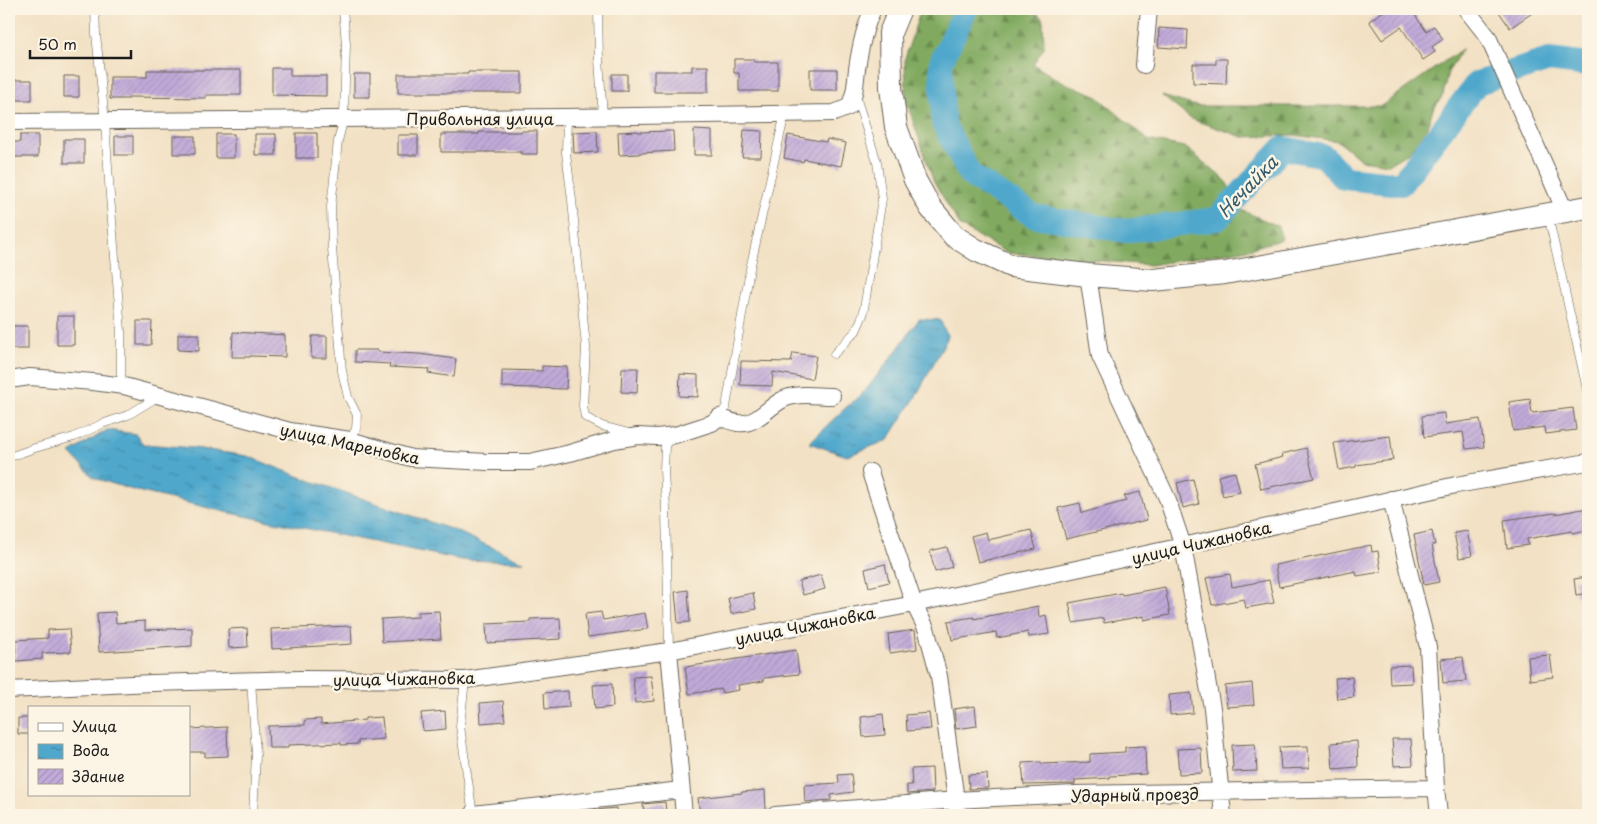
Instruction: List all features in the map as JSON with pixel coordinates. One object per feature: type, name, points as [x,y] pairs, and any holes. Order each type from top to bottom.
[{"type":"street","points":[[855,93],[857,68],[865,25],[873,9]]},
{"type":"street","points":[[1144,65],[1149,9]]},
{"type":"street","points":[[1466,9],[1488,37],[1556,212]]},
{"type":"street","points":[[895,12],[890,33],[890,86],[896,128],[915,180],[930,207],[954,236],[976,250],[1011,266],[1153,280],[1225,273],[1588,207]]},
{"type":"street","name":"Привольная улица","points":[[9,122],[834,113],[849,107],[855,93]]},
{"type":"street","points":[[1088,274],[1100,356],[1167,498],[1183,546],[1212,708],[1223,815]]},
{"type":"street","name":"улица Мареновка","points":[[9,380],[30,377],[124,386],[290,432],[350,440],[411,458],[530,462],[614,440],[638,436],[657,437],[675,435],[712,423],[719,417]]},
{"type":"street","points":[[719,417],[738,423],[748,423],[782,400],[796,395],[832,396]]},
{"type":"street","name":"улица Чижановка","points":[[9,690],[251,680],[465,680],[669,651],[914,604],[1183,546],[1391,498],[1588,462]]},
{"type":"street","points":[[870,472],[914,604],[926,628],[939,676],[957,808]]},
{"type":"street","points":[[1391,498],[1428,647],[1439,815]]},
{"type":"street","points":[[669,651],[684,815]]},
{"type":"street","name":"Ударный проезд","points":[[775,815],[957,808],[1075,794],[1436,788]]},
{"type":"street","points":[[473,814],[681,790]]},
{"type":"lane","points":[[95,9],[122,331],[121,375],[124,386]]},
{"type":"lane","points":[[343,9],[346,44],[344,118],[338,142],[331,215],[342,371],[348,398],[357,415],[356,428],[350,440]]},
{"type":"lane","points":[[598,9],[603,116]]},
{"type":"lane","points":[[834,354],[856,331],[863,315],[882,199],[877,162],[855,93]]},
{"type":"lane","points":[[719,417],[726,407],[750,269],[785,113]]},
{"type":"lane","points":[[566,117],[566,153],[586,347],[585,417],[602,426],[638,436]]},
{"type":"lane","points":[[1556,212],[1588,394]]},
{"type":"lane","points":[[9,457],[74,437],[128,415],[160,396]]},
{"type":"lane","points":[[669,651],[664,470],[665,445],[675,435]]},
{"type":"lane","points":[[251,680],[256,754],[253,815]]},
{"type":"lane","points":[[465,680],[460,726],[473,814]]},
{"type":"green space","points":[[926,9],[1033,9],[1043,19],[1044,48],[1033,64],[1061,82],[1094,94],[1148,140],[1185,147],[1226,181],[1239,209],[1278,226],[1282,239],[1249,249],[1150,265],[1007,253],[960,226],[933,180],[906,100],[905,58],[919,15]]},
{"type":"green space","points":[[1462,49],[1448,72],[1443,95],[1433,110],[1426,130],[1409,152],[1389,164],[1361,160],[1338,141],[1294,135],[1243,137],[1191,119],[1162,96],[1196,106],[1381,106]]},
{"type":"water","points":[[919,319],[940,320],[948,337],[915,398],[888,440],[847,456],[809,443],[865,391]]},
{"type":"water","points":[[107,430],[136,434],[143,444],[195,448],[247,456],[303,478],[456,531],[524,562],[462,560],[230,513],[133,490],[94,478],[70,453]]},
{"type":"building","points":[[1387,9],[1411,9],[1426,31],[1434,26],[1443,39],[1432,47],[1435,52],[1423,60],[1401,27],[1382,40],[1369,21]]},
{"type":"building","points":[[1497,9],[1538,9],[1510,28]]},
{"type":"building","points":[[1159,28],[1188,30],[1187,49],[1158,47]]},
{"type":"building","points":[[734,59],[754,59],[754,62],[778,62],[778,91],[739,91],[739,73],[734,73]]},
{"type":"building","points":[[1216,59],[1227,59],[1226,84],[1193,83],[1193,64],[1216,64]]},
{"type":"building","points":[[692,66],[708,66],[708,92],[654,92],[654,71],[692,71]]},
{"type":"building","points":[[272,68],[290,68],[290,76],[326,76],[326,96],[272,95]]},
{"type":"building","points":[[810,69],[837,69],[837,90],[810,90]]},
{"type":"building","points":[[147,70],[241,70],[241,95],[206,95],[206,98],[129,97],[129,99],[110,99],[110,77],[147,77]]},
{"type":"building","points":[[468,72],[522,72],[522,93],[398,93],[398,74],[468,74]]},
{"type":"building","points":[[354,74],[370,74],[370,97],[354,97]]},
{"type":"building","points":[[612,74],[627,74],[627,91],[612,91]]},
{"type":"building","points":[[64,76],[79,76],[79,97],[64,97]]},
{"type":"building","points":[[13,80],[32,80],[32,100],[13,100]]},
{"type":"building","points":[[694,130],[712,131],[712,155],[694,155]]},
{"type":"building","points":[[744,130],[762,131],[761,157],[742,157]]},
{"type":"building","points":[[537,131],[537,154],[521,154],[521,152],[441,152],[441,134]]},
{"type":"building","points":[[597,131],[598,152],[574,153],[573,132]]},
{"type":"building","points":[[673,131],[674,151],[619,155],[618,132]]},
{"type":"building","points":[[296,133],[317,133],[317,158],[296,158]]},
{"type":"building","points":[[216,134],[234,134],[234,158],[216,158]]},
{"type":"building","points":[[255,134],[276,134],[276,155],[255,155]]},
{"type":"building","points":[[20,135],[38,135],[38,157],[9,157],[9,142],[20,142]]},
{"type":"building","points":[[398,135],[418,135],[418,155],[398,155]]},
{"type":"building","points":[[788,135],[826,142],[827,139],[846,143],[841,166],[804,159],[803,162],[784,158]]},
{"type":"building","points":[[115,136],[133,136],[133,155],[115,155]]},
{"type":"building","points":[[173,136],[195,136],[195,154],[173,154]]},
{"type":"building","points":[[64,139],[84,139],[84,163],[64,163]]},
{"type":"building","points":[[57,316],[74,316],[74,345],[57,345]]},
{"type":"building","points":[[137,321],[152,321],[151,345],[137,345]]},
{"type":"building","points":[[10,326],[28,326],[28,349],[10,349]]},
{"type":"building","points":[[233,332],[285,335],[285,357],[232,357]]},
{"type":"building","points":[[178,334],[199,334],[199,351],[178,350]]},
{"type":"building","points":[[312,336],[327,336],[327,358],[311,358]]},
{"type":"building","points":[[355,350],[377,350],[377,352],[419,354],[456,359],[454,377],[428,373],[429,369],[389,367],[390,364],[355,362]]},
{"type":"building","points":[[793,353],[816,356],[812,379],[773,372],[772,386],[740,385],[741,361],[791,362]]},
{"type":"building","points":[[542,366],[567,367],[566,389],[502,387],[502,370],[542,371]]},
{"type":"building","points":[[622,368],[638,368],[637,393],[621,392]]},
{"type":"building","points":[[680,374],[698,375],[698,397],[679,396]]},
{"type":"building","points":[[1530,399],[1532,413],[1573,408],[1576,430],[1546,434],[1545,427],[1513,431],[1509,402]]},
{"type":"building","points":[[1444,413],[1445,424],[1480,419],[1484,447],[1466,449],[1463,432],[1424,437],[1422,416]]},
{"type":"building","points":[[1390,436],[1393,460],[1356,465],[1356,467],[1339,470],[1334,443]]},
{"type":"building","points":[[1306,448],[1314,478],[1261,489],[1255,464],[1283,457],[1282,454]]},
{"type":"building","points":[[1235,472],[1240,492],[1223,496],[1218,476]]},
{"type":"building","points":[[1193,479],[1199,504],[1183,508],[1177,483]]},
{"type":"building","points":[[1140,492],[1147,520],[1066,539],[1058,508],[1080,503],[1082,513],[1126,501],[1124,496]]},
{"type":"building","points":[[1588,508],[1588,530],[1527,539],[1528,545],[1507,548],[1504,520]]},
{"type":"building","points":[[1031,530],[1036,549],[978,562],[971,536],[986,532],[988,540]]},
{"type":"building","points":[[1432,531],[1435,545],[1432,545],[1439,582],[1424,585],[1414,535]]},
{"type":"building","points":[[1467,531],[1472,556],[1459,558],[1454,533]]},
{"type":"building","points":[[1371,545],[1372,552],[1378,551],[1381,572],[1357,576],[1356,571],[1279,587],[1275,565]]},
{"type":"building","points":[[947,547],[952,567],[935,572],[930,551]]},
{"type":"building","points":[[885,564],[889,582],[869,587],[865,569]]},
{"type":"building","points":[[1230,574],[1232,587],[1269,580],[1274,603],[1246,608],[1244,599],[1212,605],[1206,578]]},
{"type":"building","points":[[821,575],[825,589],[803,595],[799,581]]},
{"type":"building","points":[[1588,577],[1588,593],[1576,595],[1574,579]]},
{"type":"building","points":[[1165,587],[1170,615],[1144,620],[1144,616],[1104,623],[1103,618],[1073,623],[1069,603]]},
{"type":"building","points":[[688,590],[690,622],[678,623],[675,592]]},
{"type":"building","points":[[753,593],[756,609],[731,614],[728,598]]},
{"type":"building","points":[[1038,606],[1039,617],[1046,615],[1049,634],[1029,637],[1028,632],[997,638],[996,632],[952,640],[948,621],[974,617],[974,619]]},
{"type":"building","points":[[439,611],[441,639],[382,642],[381,619],[418,617],[418,612]]},
{"type":"building","points":[[115,612],[116,623],[145,621],[145,630],[192,628],[192,646],[99,652],[97,613]]},
{"type":"building","points":[[601,612],[603,620],[645,613],[648,629],[588,637],[585,614]]},
{"type":"building","points":[[560,618],[561,639],[487,643],[486,624],[530,622],[530,619]]},
{"type":"building","points":[[351,626],[352,644],[272,649],[271,629]]},
{"type":"building","points":[[247,628],[248,647],[229,648],[228,629]]},
{"type":"building","points":[[69,629],[71,652],[42,653],[42,659],[16,661],[15,640],[48,638],[48,630]]},
{"type":"building","points":[[915,630],[917,649],[890,653],[888,634]]},
{"type":"building","points":[[796,650],[799,674],[764,678],[764,681],[738,685],[739,690],[722,693],[721,689],[689,694],[685,667]]},
{"type":"building","points":[[1550,655],[1553,677],[1530,680],[1528,657]]},
{"type":"building","points":[[1463,657],[1466,681],[1443,683],[1441,659]]},
{"type":"building","points":[[1411,665],[1412,683],[1390,684],[1389,666]]},
{"type":"building","points":[[651,676],[654,701],[635,703],[633,677]]},
{"type":"building","points":[[1352,677],[1354,697],[1337,699],[1335,678]]},
{"type":"building","points":[[1252,683],[1254,705],[1227,707],[1225,686]]},
{"type":"building","points":[[612,684],[613,707],[595,709],[593,685]]},
{"type":"building","points":[[568,691],[569,707],[545,709],[544,693]]},
{"type":"building","points":[[1191,693],[1193,713],[1170,715],[1169,695]]},
{"type":"building","points":[[503,701],[505,721],[481,723],[480,703]]},
{"type":"building","points":[[975,706],[977,726],[956,729],[954,709]]},
{"type":"building","points":[[445,711],[446,729],[423,731],[421,713]]},
{"type":"building","points":[[929,713],[931,729],[907,731],[906,715]]},
{"type":"building","points":[[883,714],[885,735],[863,737],[861,717]]},
{"type":"building","points":[[382,717],[384,739],[358,741],[358,744],[288,745],[288,748],[269,748],[268,726],[305,725],[305,720],[321,719],[321,724]]},
{"type":"building","points":[[18,718],[28,718],[28,734],[18,734]]},
{"type":"building","points":[[227,727],[228,756],[205,757],[205,752],[190,752],[190,729]]},
{"type":"building","points":[[1392,739],[1411,739],[1413,765],[1394,766]]},
{"type":"building","points":[[1357,741],[1358,767],[1333,769],[1331,743]]},
{"type":"building","points":[[1255,744],[1257,771],[1233,772],[1232,745]]},
{"type":"building","points":[[1145,746],[1146,774],[1075,780],[1075,784],[1024,785],[1022,763],[1090,762],[1090,754],[1125,752],[1125,747]]},
{"type":"building","points":[[1308,746],[1309,768],[1281,769],[1279,747]]},
{"type":"building","points":[[1201,748],[1202,773],[1179,774],[1177,749]]},
{"type":"building","points":[[932,768],[933,792],[907,794],[907,785],[912,785],[911,769]]},
{"type":"building","points":[[851,774],[853,792],[831,795],[831,800],[805,802],[804,785],[839,783],[838,775]]},
{"type":"building","points":[[987,774],[988,788],[969,789],[968,775]]},
{"type":"building","points":[[765,790],[766,810],[700,815],[698,798]]},
{"type":"building","points":[[665,802],[666,812],[644,814],[643,804]]},
{"type":"building","points":[[616,808],[617,815],[577,815],[577,812]]},
{"type":"waterway","name":"Нечайка","points":[[966,9],[941,62],[943,123],[970,175],[1034,216],[1126,231],[1217,219],[1283,148],[1324,156],[1344,178],[1401,184],[1477,83],[1549,60],[1588,65]]}]
